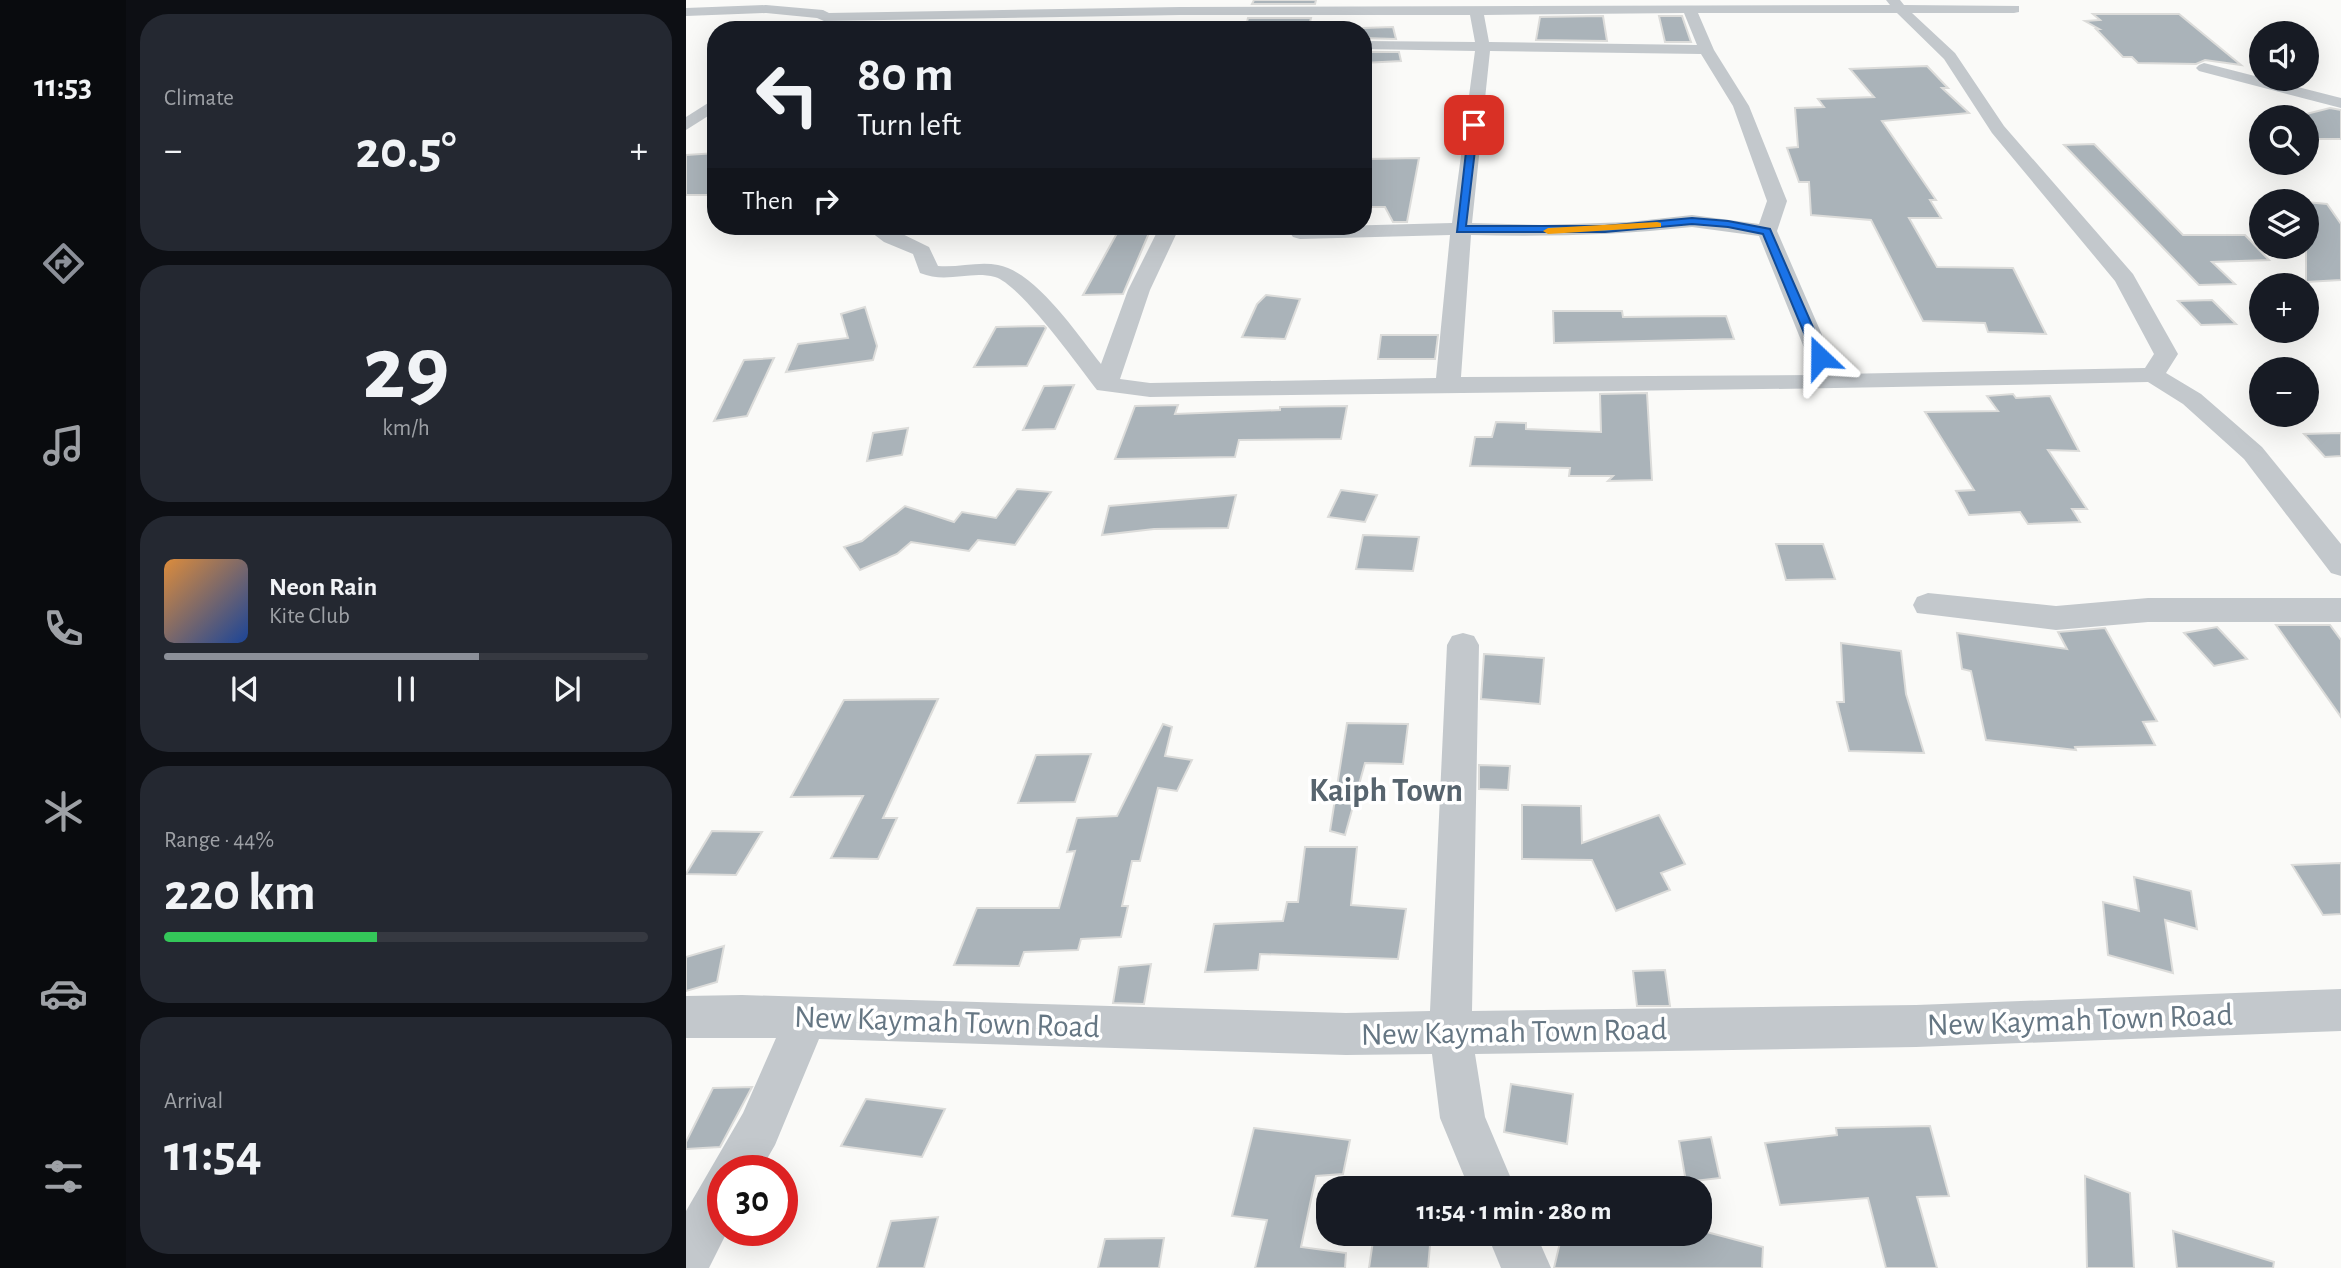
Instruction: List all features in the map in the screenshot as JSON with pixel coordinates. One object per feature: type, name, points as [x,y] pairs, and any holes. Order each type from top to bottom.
[{"type":"street","points":[[819,21],[846,0]]},
{"type":"street","points":[[686,12],[766,9],[823,16],[1060,6],[1476,12],[1896,4],[2014,9]]},
{"type":"street","points":[[1896,4],[1950,55],[1998,129],[2125,279],[2136,305],[2156,332],[2166,354],[2152,375]]},
{"type":"street","points":[[1689,9],[1706,50],[1741,106],[1777,201],[1767,231],[1830,382]]},
{"type":"street","points":[[1448,384],[1461,229],[1483,47],[1476,12]]},
{"type":"street","points":[[1372,45],[1706,50]]},
{"type":"street","points":[[2204,68],[2341,103]]},
{"type":"street","points":[[686,125],[707,110]]},
{"type":"street","points":[[1372,231],[1580,230],[1692,221],[1767,231]]},
{"type":"street","points":[[891,235],[922,251],[927,269],[935,272],[989,271],[1009,275],[1035,301],[1107,385],[1150,390],[1448,384],[1830,382],[2152,375],[2192,399],[2253,453],[2341,565]]},
{"type":"street","points":[[1107,385],[1139,289],[1166,235]]},
{"type":"street","points":[[1928,605],[2056,618],[2148,610],[2341,610]]},
{"type":"street","points":[[1464,645],[1451,1032],[1463,1118],[1487,1176]]},
{"type":"street","name":"New Kaymah Town Road","points":[[686,1017],[807,1018],[1346,1034],[1902,1026],[2341,1010]]},
{"type":"street","points":[[743,1155],[759,1129],[807,1018]]},
{"type":"street","points":[[686,1262],[707,1221]]},
{"type":"street","points":[[1516,1246],[1526,1268]]},
{"type":"building","points":[[1254,0],[1316,0],[1315,4],[1252,4]]},
{"type":"building","points":[[2093,14],[2179,14],[2241,65],[2205,60],[2196,64],[2138,63],[2132,57],[2123,57],[2096,29],[2099,29],[2085,21],[2100,20]]},
{"type":"building","points":[[1603,16],[1607,41],[1536,40],[1540,17]]},
{"type":"building","points":[[1659,16],[1682,16],[1691,42],[1665,42]]},
{"type":"building","points":[[1248,18],[1311,18],[1310,21],[1247,21]]},
{"type":"building","points":[[1393,27],[1396,39],[1372,38],[1372,28]]},
{"type":"building","points":[[1372,52],[1399,52],[1401,61],[1372,63]]},
{"type":"building","points":[[1927,66],[1948,88],[1942,88],[1969,113],[1882,121],[1936,200],[1930,200],[1941,218],[1909,218],[1937,267],[2013,268],[2046,334],[1988,332],[1985,323],[1923,321],[1871,220],[1811,215],[1809,182],[1799,182],[1787,148],[1798,147],[1795,108],[1824,107],[1818,99],[1874,97],[1850,69]]},
{"type":"building","points":[[2330,108],[2341,110],[2341,139],[2319,139],[2319,111]]},
{"type":"building","points":[[2094,144],[2183,235],[2245,235],[2249,239],[2249,259],[2269,260],[2212,262],[2235,284],[2199,285],[2064,145]]},
{"type":"building","points":[[707,154],[707,195],[686,195],[686,155]]},
{"type":"building","points":[[1419,158],[1407,222],[1393,222],[1385,207],[1372,207],[1372,159]]},
{"type":"building","points":[[2319,203],[2327,204],[2341,224],[2341,280],[2319,281],[2319,273],[2306,273],[2306,259],[2319,259]]},
{"type":"building","points":[[1116,235],[1148,235],[1123,294],[1083,295]]},
{"type":"building","points":[[1266,295],[1300,299],[1285,339],[1242,337],[1257,304]]},
{"type":"building","points":[[2212,300],[2236,324],[2201,325],[2178,301]]},
{"type":"building","points":[[865,307],[877,346],[873,360],[786,372],[798,344],[848,338],[841,314]]},
{"type":"building","points":[[1553,311],[1622,311],[1623,317],[1726,316],[1734,339],[1554,343]]},
{"type":"building","points":[[996,327],[1046,328],[1027,366],[974,367]]},
{"type":"building","points":[[1381,335],[1438,335],[1435,359],[1378,359]]},
{"type":"building","points":[[774,358],[747,416],[714,421],[744,360]]},
{"type":"building","points":[[1074,385],[1055,429],[1023,430],[1044,386]]},
{"type":"building","points":[[1647,393],[1652,480],[1608,481],[1613,476],[1569,476],[1570,468],[1470,466],[1475,437],[1492,437],[1496,422],[1526,423],[1526,429],[1601,432],[1600,394]]},
{"type":"building","points":[[2013,394],[2016,398],[2050,396],[2079,451],[2048,450],[2087,509],[2072,509],[2080,522],[2028,524],[2020,512],[1969,515],[1956,491],[1974,490],[1925,412],[1998,411],[1987,396]]},
{"type":"building","points":[[1178,405],[1175,414],[1280,410],[1280,407],[1347,406],[1341,439],[1239,440],[1235,457],[1115,459],[1135,406]]},
{"type":"building","points":[[908,428],[902,455],[867,461],[873,433]]},
{"type":"building","points":[[2341,433],[2341,456],[2325,457],[2304,434]]},
{"type":"building","points":[[1017,489],[1051,492],[1015,545],[978,540],[969,551],[911,542],[897,554],[860,570],[844,547],[862,541],[905,506],[954,522],[962,512],[996,518]]},
{"type":"building","points":[[1341,490],[1377,495],[1365,522],[1328,517]]},
{"type":"building","points":[[1236,495],[1228,528],[1154,529],[1102,535],[1109,506]]},
{"type":"building","points":[[1363,535],[1419,537],[1413,571],[1356,569]]},
{"type":"building","points":[[1776,544],[1823,544],[1835,579],[1786,580]]},
{"type":"building","points":[[2276,625],[2330,625],[2341,640],[2341,717]]},
{"type":"building","points":[[2217,627],[2247,659],[2214,666],[2184,633]]},
{"type":"building","points":[[2105,628],[2157,721],[2143,722],[2155,745],[2075,747],[2076,750],[1986,740],[1971,671],[1962,669],[1957,633],[2067,649],[2058,632]]},
{"type":"building","points":[[1841,643],[1901,651],[1906,694],[1924,753],[1849,751],[1837,702],[1844,702]]},
{"type":"building","points":[[1484,654],[1544,658],[1540,704],[1481,699]]},
{"type":"building","points":[[938,699],[883,818],[897,818],[878,859],[831,858],[863,796],[791,797],[844,700]]},
{"type":"building","points":[[1347,723],[1408,724],[1403,764],[1365,763],[1345,835],[1330,831]]},
{"type":"building","points":[[1163,724],[1172,727],[1165,756],[1192,760],[1177,791],[1158,788],[1140,861],[1132,861],[1122,906],[1128,906],[1121,937],[1081,939],[1078,950],[1024,952],[1019,966],[954,965],[977,908],[1059,908],[1075,851],[1067,852],[1077,818],[1117,816]]},
{"type":"building","points":[[1091,754],[1075,802],[1018,803],[1036,755]]},
{"type":"building","points":[[1479,765],[1510,766],[1508,790],[1479,789]]},
{"type":"building","points":[[1522,805],[1581,806],[1582,843],[1659,815],[1685,864],[1661,873],[1670,890],[1616,911],[1592,860],[1522,859]]},
{"type":"building","points":[[712,831],[762,832],[736,875],[686,874]]},
{"type":"building","points":[[1305,847],[1357,847],[1351,905],[1406,909],[1398,959],[1260,954],[1258,970],[1205,972],[1214,924],[1283,921],[1287,902],[1298,902]]},
{"type":"building","points":[[2341,863],[2341,914],[2323,915],[2292,865]]},
{"type":"building","points":[[2134,877],[2191,891],[2197,929],[2165,920],[2173,973],[2108,955],[2103,902],[2139,911]]},
{"type":"building","points":[[724,946],[717,982],[686,991],[686,957]]},
{"type":"building","points":[[1151,964],[1144,1004],[1113,1003],[1119,967]]},
{"type":"building","points":[[1665,970],[1670,1006],[1637,1006],[1633,971]]},
{"type":"building","points":[[1511,1084],[1573,1094],[1567,1144],[1504,1132]]},
{"type":"building","points":[[752,1087],[720,1147],[686,1149],[686,1142],[713,1088]]},
{"type":"building","points":[[866,1099],[945,1109],[922,1157],[841,1146]]},
{"type":"building","points":[[1930,1126],[1949,1196],[1917,1197],[1937,1268],[1886,1268],[1868,1198],[1780,1205],[1765,1143],[1837,1135],[1836,1128]]},
{"type":"building","points":[[1254,1128],[1350,1140],[1343,1174],[1316,1176],[1301,1247],[1346,1253],[1345,1268],[1255,1268],[1267,1220],[1232,1216]]},
{"type":"building","points":[[1711,1137],[1720,1178],[1685,1176],[1679,1141]]},
{"type":"building","points":[[2085,1176],[2130,1193],[2134,1268],[2087,1268]]},
{"type":"building","points":[[938,1217],[924,1268],[877,1268],[891,1221]]},
{"type":"building","points":[[2173,1231],[2274,1262],[2273,1268],[2177,1268]]},
{"type":"building","points":[[1712,1233],[1763,1247],[1762,1268],[1554,1268],[1559,1246],[1712,1246]]},
{"type":"building","points":[[1164,1238],[1159,1268],[1098,1268],[1105,1239]]},
{"type":"building","points":[[1372,1246],[1430,1246],[1428,1268],[1369,1268]]},
{"type":"slow traffic","points":[[1548,231],[1657,225]]},
{"type":"district","name":"Kaiph Town","points":[[1386,791]]},
{"type":"route","points":[[1474,125],[1461,229],[1605,229],[1692,221],[1767,231],[1820,357]]}]
